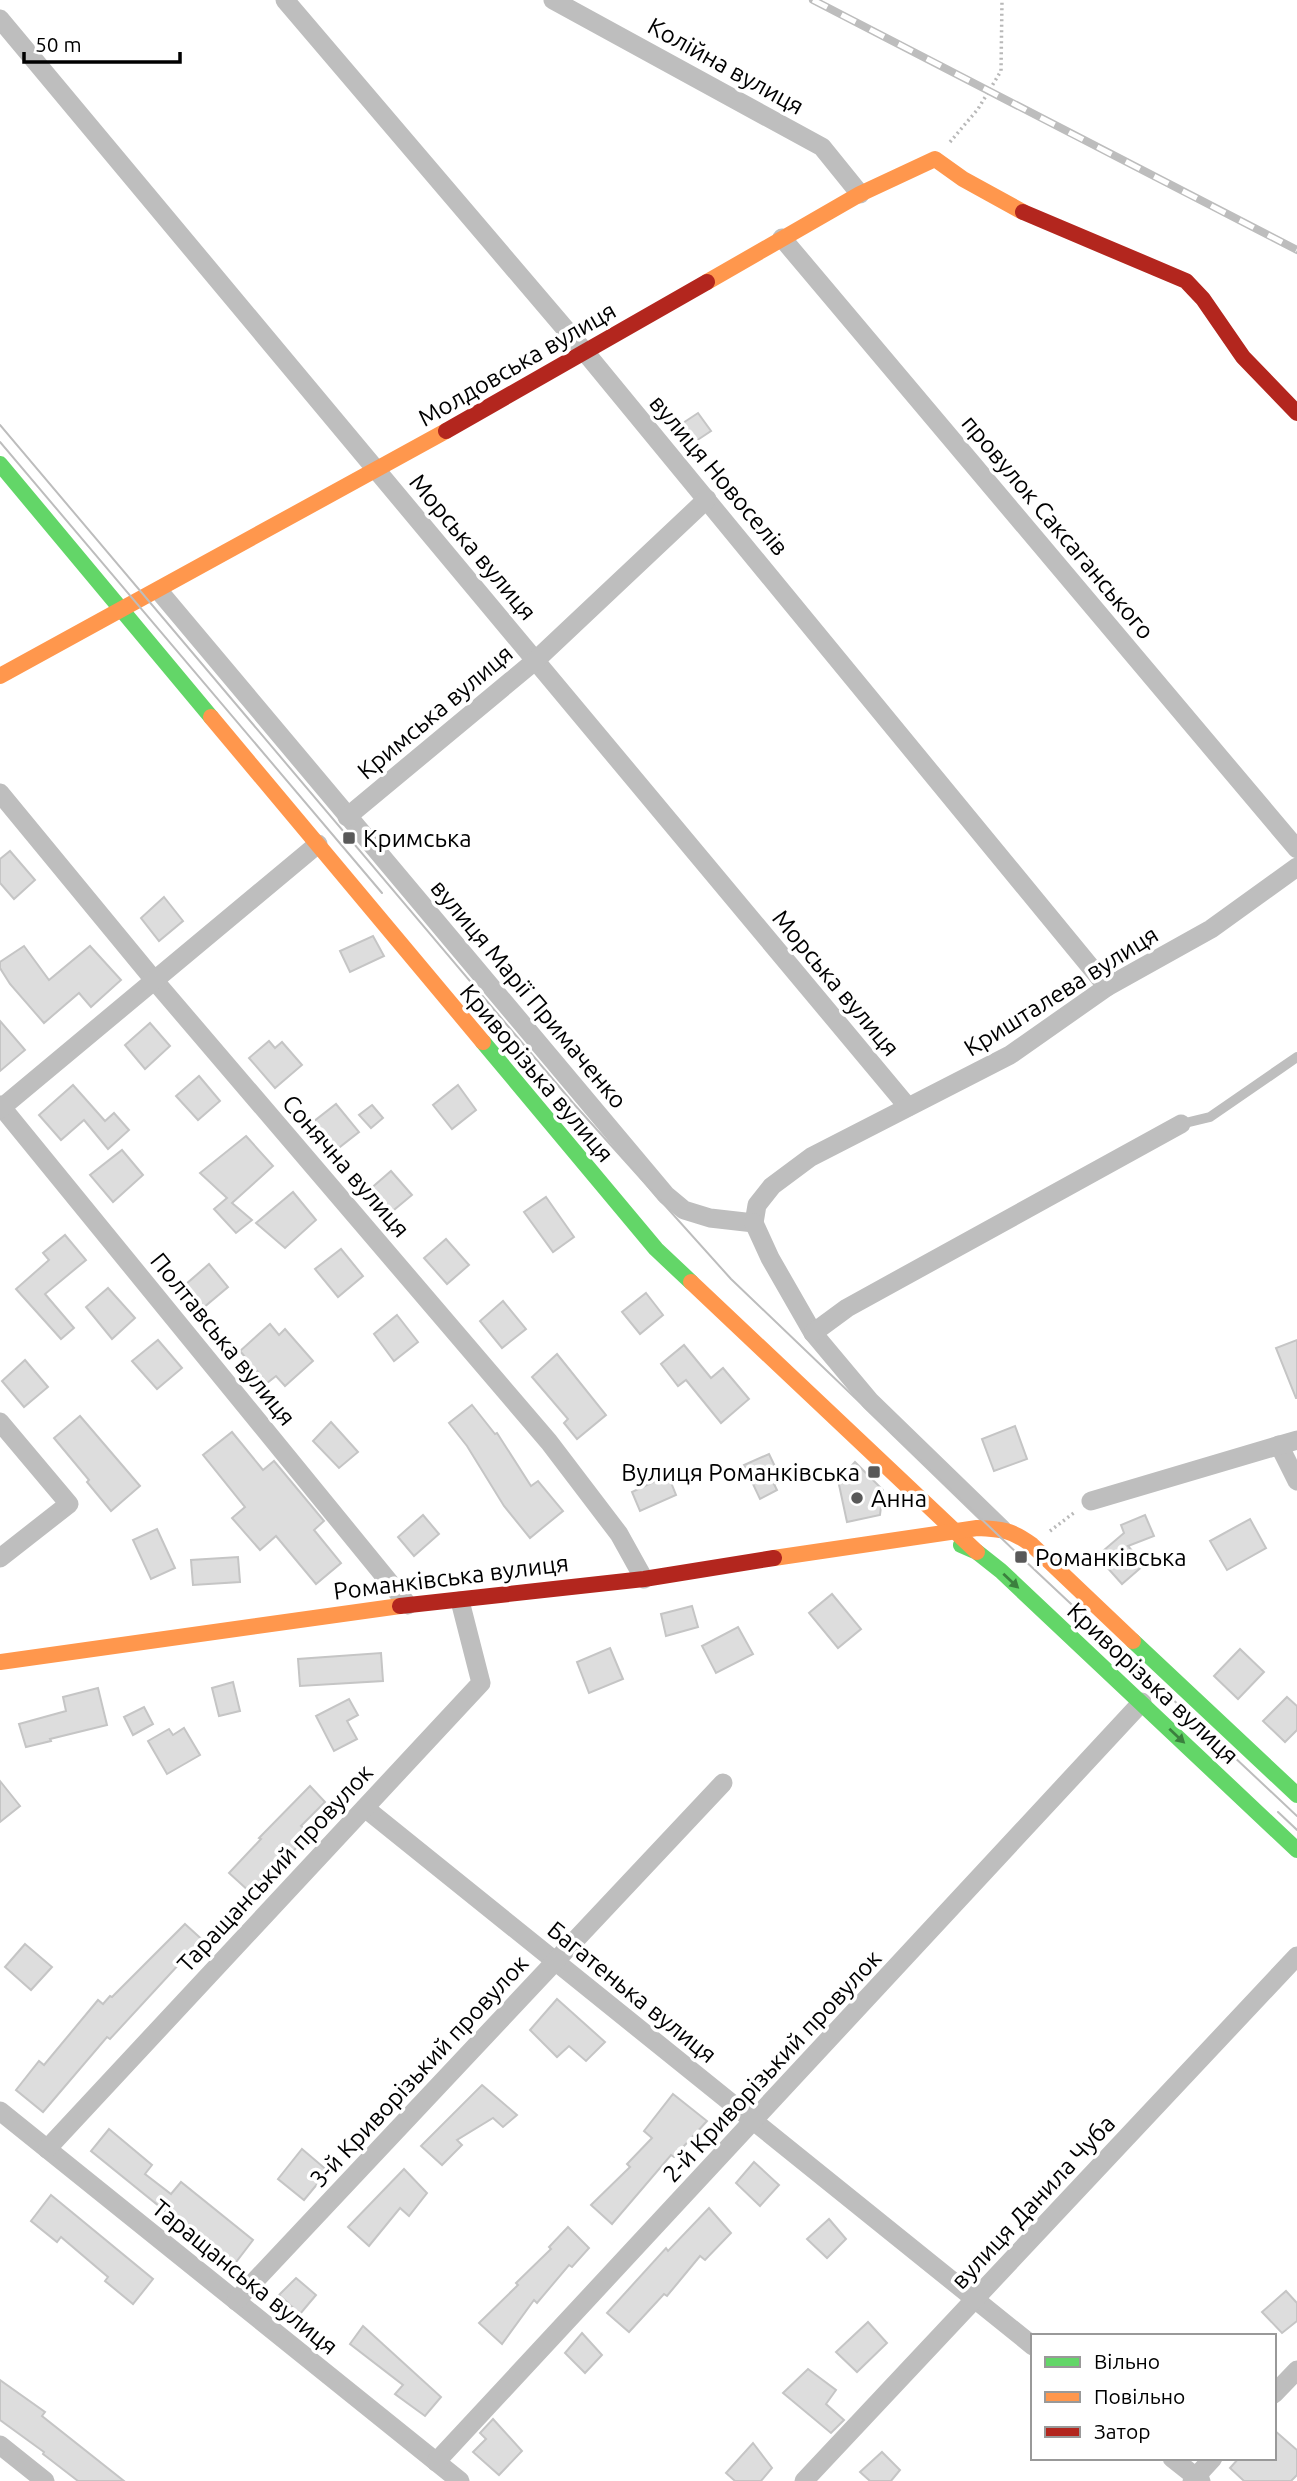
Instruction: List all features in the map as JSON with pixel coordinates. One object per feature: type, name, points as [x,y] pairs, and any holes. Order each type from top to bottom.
[{"type":"street","name":"вулиця Новоселів","points":[[285,0],[708,499],[1107,987]]},
{"type":"street","name":"Колійна вулиця","points":[[553,0],[822,146],[860,194]]},
{"type":"street","name":"Морська вулиця","points":[[0,19],[908,1107]]},
{"type":"street","name":"Молдовська вулиця","points":[[0,676],[378,471],[860,194],[935,159]]},
{"type":"street","points":[[935,159],[954,174],[1037,218],[1186,281],[1203,299],[1243,357],[1297,413]]},
{"type":"street","name":"провулок Саксаганського","points":[[782,238],[1297,849]]},
{"type":"street","points":[[0,464],[123,610]]},
{"type":"street","name":"Кримська вулиця","points":[[347,817],[536,660],[708,499]]},
{"type":"street","name":"вулиця Марії Примаченко","points":[[159,591],[666,1195],[684,1210],[710,1218],[754,1223]]},
{"type":"street","name":"Криворізька вулиця","points":[[123,610],[656,1249],[953,1531],[1142,1702],[1297,1850]]},
{"type":"street","name":"Сонячна вулиця","points":[[0,793],[155,980],[549,1442],[619,1534],[643,1579]]},
{"type":"street","points":[[1,1107],[318,844]]},
{"type":"street","name":"Кришталева вулиця","points":[[754,1223],[757,1205],[772,1186],[811,1157],[1010,1055],[1107,987],[1212,929],[1297,867]]},
{"type":"street","name":"Полтавська вулиця","points":[[1,1107],[408,1605]]},
{"type":"street","points":[[813,1332],[847,1308],[1181,1124]]},
{"type":"street","points":[[754,1223],[770,1258],[813,1332],[870,1401],[1002,1529]]},
{"type":"street","points":[[0,1422],[69,1504],[0,1558]]},
{"type":"street","points":[[1091,1501],[1288,1443],[1297,1481]]},
{"type":"street","name":"Криворізька вулиця","points":[[907,1537],[976,1528],[1002,1529],[1016,1533],[1032,1545],[1297,1796]]},
{"type":"street","name":"Криворізька вулиця","points":[[907,1537],[950,1541],[976,1552]]},
{"type":"street","name":"Романківська вулиця","points":[[0,1662],[408,1605],[643,1579],[907,1537]]},
{"type":"street","name":"Таращанський провулок","points":[[47,2149],[481,1683],[460,1601]]},
{"type":"street","name":"2-й Криворізький провулок","points":[[436,2462],[1142,1702]]},
{"type":"street","name":"3-й Криворізький провулок","points":[[236,2301],[723,1783]]},
{"type":"street","name":"Багатенька вулиця","points":[[365,1808],[1031,2344]]},
{"type":"street","name":"вулиця Данила Чуба","points":[[804,2481],[1297,1956]]},
{"type":"street","name":"Таращанська вулиця","points":[[0,2111],[460,2481]]},
{"type":"street","points":[[1276,2392],[1297,2370]]},
{"type":"street","points":[[0,2445],[45,2481]]},
{"type":"street","points":[[1174,2460],[1196,2480],[1211,2460]]},
{"type":"lane","points":[[1181,1124],[1210,1117],[1297,1056]]},
{"type":"path","points":[[935,159],[978,109],[1001,71],[1002,0]]},
{"type":"path","points":[[1032,1545],[1091,1501]]},
{"type":"building","points":[[698,413],[711,431],[693,443],[680,425]]},
{"type":"building","points":[[10,851],[35,880],[14,899],[0,883],[0,859]]},
{"type":"building","points":[[164,897],[183,921],[159,941],[141,918]]},
{"type":"building","points":[[373,936],[384,956],[350,972],[340,951]]},
{"type":"building","points":[[24,946],[49,980],[90,946],[121,980],[91,1007],[79,993],[44,1023],[10,984],[0,968],[0,962]]},
{"type":"building","points":[[0,1021],[25,1050],[0,1071]]},
{"type":"building","points":[[150,1023],[170,1046],[145,1069],[125,1045]]},
{"type":"building","points":[[269,1041],[275,1048],[282,1042],[302,1065],[275,1088],[249,1058]]},
{"type":"building","points":[[199,1076],[220,1101],[198,1120],[176,1096]]},
{"type":"building","points":[[73,1085],[105,1121],[114,1113],[129,1130],[108,1149],[84,1120],[61,1140],[39,1115]]},
{"type":"building","points":[[458,1085],[476,1110],[452,1129],[433,1105]]},
{"type":"building","points":[[336,1104],[359,1132],[336,1150],[313,1122]]},
{"type":"building","points":[[372,1105],[383,1118],[371,1128],[359,1115]]},
{"type":"building","points":[[246,1136],[273,1166],[232,1203],[252,1220],[236,1233],[214,1209],[227,1198],[200,1173]]},
{"type":"building","points":[[122,1150],[143,1175],[113,1202],[90,1175]]},
{"type":"building","points":[[391,1171],[412,1195],[389,1214],[369,1190]]},
{"type":"building","points":[[293,1192],[316,1220],[285,1248],[256,1223]]},
{"type":"building","points":[[546,1197],[574,1237],[553,1252],[524,1212]]},
{"type":"building","points":[[65,1235],[86,1260],[45,1294],[74,1328],[61,1339],[16,1289],[49,1260],[43,1253]]},
{"type":"building","points":[[446,1239],[469,1265],[447,1284],[424,1258]]},
{"type":"building","points":[[341,1249],[363,1276],[338,1297],[315,1269]]},
{"type":"building","points":[[209,1264],[228,1287],[203,1308],[185,1285]]},
{"type":"building","points":[[108,1288],[135,1318],[112,1339],[86,1307]]},
{"type":"building","points":[[646,1293],[663,1315],[640,1334],[622,1312]]},
{"type":"building","points":[[503,1301],[526,1329],[502,1348],[480,1321]]},
{"type":"building","points":[[397,1315],[418,1342],[394,1361],[374,1334]]},
{"type":"building","points":[[270,1324],[279,1335],[285,1329],[313,1361],[285,1386],[276,1376],[267,1383],[240,1351]]},
{"type":"building","points":[[158,1340],[182,1368],[157,1389],[132,1361]]},
{"type":"building","points":[[1297,1340],[1297,1398],[1296,1398],[1276,1348]]},
{"type":"building","points":[[684,1345],[711,1378],[723,1368],[749,1399],[721,1423],[686,1380],[678,1386],[661,1364]]},
{"type":"building","points":[[557,1354],[606,1415],[577,1439],[564,1423],[568,1419],[532,1377]]},
{"type":"building","points":[[25,1360],[48,1387],[24,1407],[2,1381]]},
{"type":"building","points":[[472,1405],[495,1434],[497,1433],[531,1486],[538,1481],[563,1511],[530,1538],[504,1506],[467,1446],[449,1423]]},
{"type":"building","points":[[80,1416],[140,1486],[111,1511],[54,1438]]},
{"type":"building","points":[[331,1422],[358,1452],[339,1468],[313,1441]]},
{"type":"building","points":[[1015,1426],[1027,1459],[994,1471],[982,1439]]},
{"type":"building","points":[[232,1432],[263,1470],[274,1461],[324,1521],[314,1530],[341,1563],[316,1584],[276,1536],[260,1550],[232,1518],[245,1507],[203,1455]]},
{"type":"building","points":[[769,1454],[782,1481],[774,1484],[777,1490],[760,1499],[744,1465]]},
{"type":"building","points":[[855,1462],[883,1490],[880,1515],[847,1522],[838,1480]]},
{"type":"building","points":[[668,1475],[676,1495],[640,1511],[632,1492]]},
{"type":"building","points":[[423,1515],[439,1534],[414,1556],[398,1537]]},
{"type":"building","points":[[1145,1515],[1154,1536],[1128,1546],[1144,1565],[1122,1584],[1097,1556],[1124,1533],[1121,1525]]},
{"type":"building","points":[[1250,1519],[1266,1548],[1227,1570],[1210,1541]]},
{"type":"building","points":[[157,1529],[175,1568],[151,1579],[133,1540]]},
{"type":"building","points":[[238,1557],[240,1582],[193,1585],[191,1560]]},
{"type":"building","points":[[832,1594],[861,1629],[838,1648],[809,1613]]},
{"type":"building","points":[[692,1606],[698,1627],[666,1636],[661,1614]]},
{"type":"building","points":[[738,1627],[753,1654],[716,1673],[702,1646]]},
{"type":"building","points":[[610,1648],[623,1679],[589,1693],[577,1662]]},
{"type":"building","points":[[1240,1649],[1264,1672],[1238,1699],[1214,1676]]},
{"type":"building","points":[[381,1653],[383,1681],[300,1686],[298,1659]]},
{"type":"building","points":[[233,1682],[240,1711],[219,1716],[212,1688]]},
{"type":"building","points":[[98,1688],[107,1725],[26,1747],[19,1724],[66,1711],[63,1697]]},
{"type":"building","points":[[1287,1697],[1297,1706],[1297,1730],[1285,1742],[1263,1721]]},
{"type":"building","points":[[349,1699],[358,1715],[347,1721],[357,1739],[334,1751],[316,1716]]},
{"type":"building","points":[[144,1707],[153,1724],[133,1735],[124,1717]]},
{"type":"building","points":[[184,1728],[200,1755],[167,1774],[148,1741],[169,1729],[173,1735]]},
{"type":"building","points":[[0,1781],[20,1806],[0,1822]]},
{"type":"building","points":[[310,1786],[325,1802],[301,1826],[310,1833],[284,1861],[281,1858],[250,1892],[229,1873]]},
{"type":"building","points":[[185,1924],[207,1944],[186,1967],[181,1962],[110,2039],[107,2037],[43,2112],[16,2090],[39,2061],[44,2065],[98,2000],[103,2004],[112,1997]]},
{"type":"building","points":[[25,1944],[52,1967],[31,1990],[5,1967]]},
{"type":"building","points":[[557,1999],[605,2042],[586,2061],[569,2046],[557,2057],[530,2030]]},
{"type":"building","points":[[482,2085],[517,2115],[503,2127],[493,2118],[457,2140],[462,2145],[442,2165],[421,2146]]},
{"type":"building","points":[[673,2094],[707,2121],[674,2157],[671,2155],[612,2224],[591,2205],[630,2167],[627,2164],[652,2138],[644,2131]]},
{"type":"building","points":[[109,2129],[152,2165],[145,2174],[171,2194],[181,2182],[253,2240],[233,2266],[91,2151]]},
{"type":"building","points":[[302,2149],[328,2171],[304,2200],[278,2179]]},
{"type":"building","points":[[754,2162],[779,2185],[760,2206],[736,2183]]},
{"type":"building","points":[[404,2169],[427,2193],[409,2216],[400,2208],[369,2246],[348,2227]]},
{"type":"building","points":[[51,2195],[153,2279],[133,2304],[105,2281],[108,2277],[61,2237],[57,2242],[31,2221]]},
{"type":"building","points":[[709,2208],[731,2233],[705,2260],[700,2256],[667,2296],[664,2294],[629,2332],[607,2313],[666,2248],[668,2251]]},
{"type":"building","points":[[829,2219],[846,2239],[827,2258],[807,2239]]},
{"type":"building","points":[[568,2227],[589,2248],[572,2267],[569,2265],[537,2303],[534,2300],[502,2344],[479,2323],[518,2285],[516,2283],[551,2249],[549,2247]]},
{"type":"building","points":[[296,2278],[316,2295],[300,2314],[279,2295]]},
{"type":"building","points":[[1286,2291],[1297,2303],[1297,2321],[1282,2333],[1262,2312]]},
{"type":"building","points":[[868,2322],[887,2343],[857,2372],[836,2352]]},
{"type":"building","points":[[363,2326],[441,2397],[425,2416],[395,2394],[403,2385],[350,2344]]},
{"type":"building","points":[[582,2333],[602,2355],[585,2373],[565,2353]]},
{"type":"building","points":[[808,2369],[836,2390],[826,2404],[844,2420],[831,2433],[783,2393]]},
{"type":"building","points":[[0,2380],[45,2412],[42,2416],[124,2481],[78,2481],[0,2420]]},
{"type":"building","points":[[493,2419],[522,2451],[499,2475],[473,2452],[486,2439],[480,2433]]},
{"type":"building","points":[[1276,2432],[1297,2450],[1297,2475],[1291,2481],[1244,2481],[1230,2468],[1237,2460],[1276,2460]]},
{"type":"building","points":[[753,2443],[772,2468],[761,2481],[735,2481],[726,2473]]},
{"type":"building","points":[[882,2452],[900,2470],[891,2481],[870,2481],[860,2472]]},
{"type":"tram line","points":[[0,425],[573,1103],[731,1279],[1297,1816]]},
{"type":"tram line","points":[[0,442],[382,893]]},
{"type":"tram line","points":[[1278,1812],[1297,1830]]},
{"type":"railway","points":[[813,0],[1297,250]]},
{"type":"traffic: fast","points":[[0,464],[211,717]]},
{"type":"traffic: fast","points":[[483,1042],[656,1249],[691,1282]]},
{"type":"traffic: fast","points":[[961,1545],[977,1552],[1001,1571],[1297,1850]]},
{"type":"traffic: fast","points":[[1133,1641],[1297,1795]]},
{"type":"traffic: slow","points":[[707,282],[860,194],[935,159],[963,179],[1023,212]]},
{"type":"traffic: slow","points":[[0,676],[446,431]]},
{"type":"traffic: slow","points":[[211,717],[483,1042]]},
{"type":"traffic: slow","points":[[691,1282],[977,1552]]},
{"type":"traffic: slow","points":[[774,1558],[977,1528],[1006,1531],[1032,1545],[1133,1641]]},
{"type":"traffic: slow","points":[[0,1662],[400,1606]]},
{"type":"traffic: jam","points":[[1023,212],[1186,281],[1203,299],[1243,357],[1297,413]]},
{"type":"traffic: jam","points":[[446,431],[707,282]]},
{"type":"traffic: jam","points":[[400,1606],[644,1579],[774,1558]]},
{"type":"place","name":"Кримська","points":[[349,838]]},
{"type":"place","name":"Вулиця Романківська","points":[[874,1472]]},
{"type":"place","name":"Анна","points":[[857,1498]]},
{"type":"place","name":"Романківська","points":[[1021,1557]]}]
